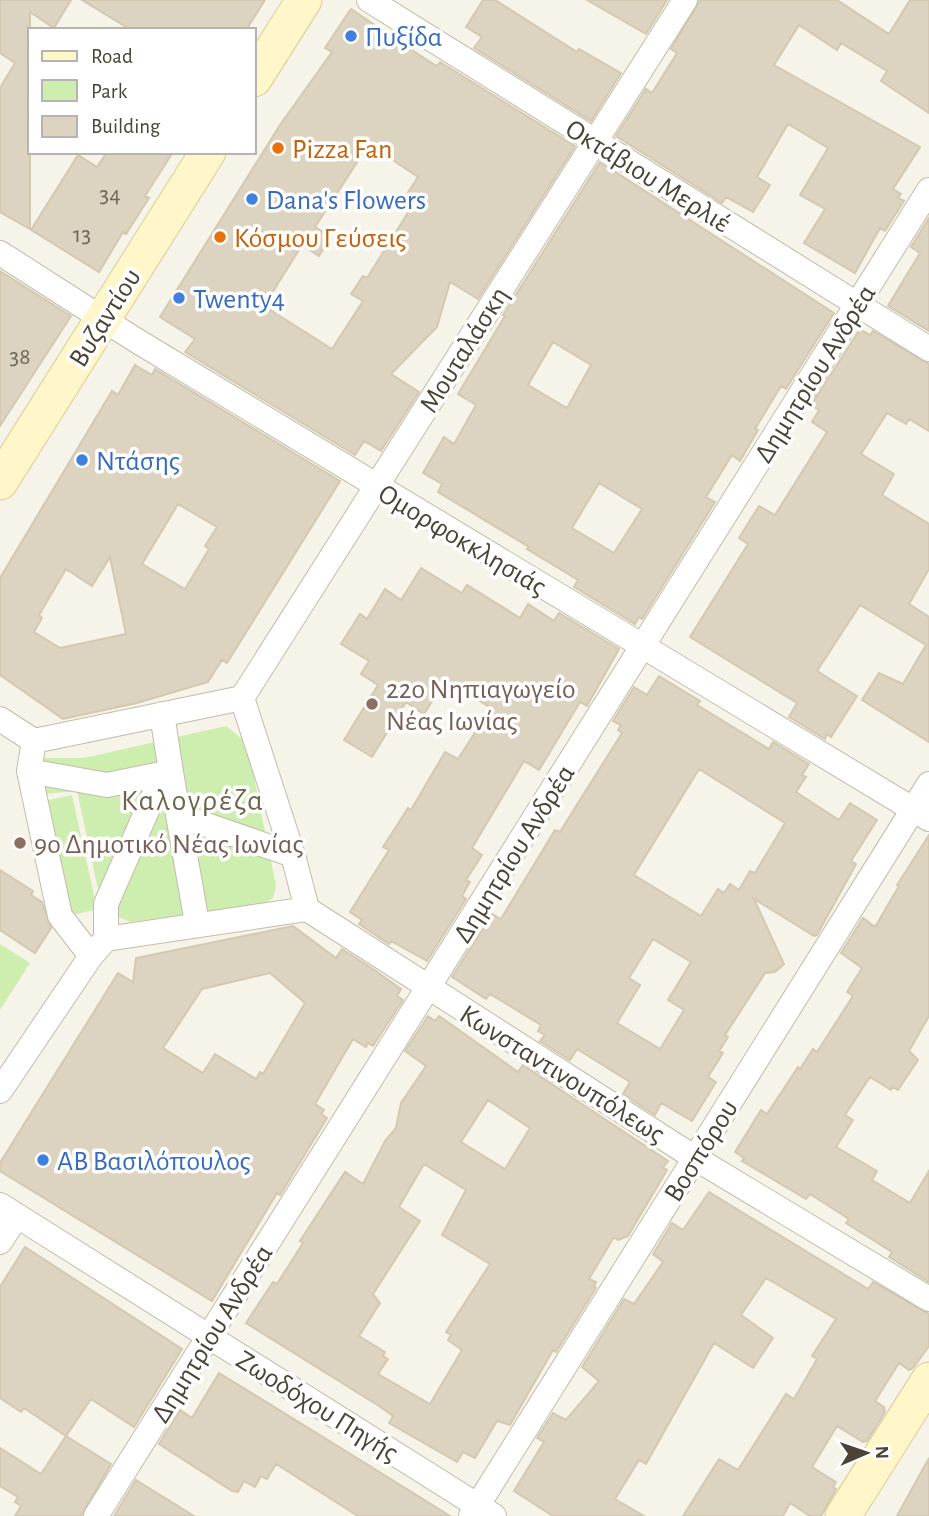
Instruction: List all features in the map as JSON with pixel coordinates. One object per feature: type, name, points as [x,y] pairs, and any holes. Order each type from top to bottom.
[{"type":"street","points":[[256,76],[304,0]]},
{"type":"street","name":"Οκτάβιου Μερλιέ","points":[[369,0],[929,349]]},
{"type":"street","name":"Μουταλάσκη","points":[[242,698],[685,0]]},
{"type":"street","name":"Βυζαντίου","points":[[0,482],[207,154]]},
{"type":"street","name":"Δημητρίου Ανδρέα","points":[[96,1516],[929,190]]},
{"type":"street","name":"Ομορφοκκλησιάς","points":[[0,253],[376,486],[921,814]]},
{"type":"street","points":[[0,719],[34,741],[242,698],[293,855],[307,909],[197,923],[98,947]]},
{"type":"street","points":[[162,714],[167,773],[178,815],[197,923]]},
{"type":"street","points":[[34,741],[29,771],[60,916],[98,947]]},
{"type":"street","points":[[29,771],[107,785],[167,773]]},
{"type":"street","points":[[0,1091],[98,947],[106,904],[167,773]]},
{"type":"street","name":"Βοσπόρου","points":[[481,1513],[695,1158],[921,814],[929,784]]},
{"type":"street","points":[[178,815],[293,855]]},
{"type":"street","name":"Κωνσταντινουπόλεως","points":[[307,909],[695,1158],[929,1299]]},
{"type":"street","points":[[0,1242],[8,1210]]},
{"type":"street","name":"Ζωοδόχου Πηγής","points":[[8,1210],[209,1336],[481,1513]]},
{"type":"street","points":[[843,1516],[929,1380]]},
{"type":"green space","points":[[226,726],[247,743],[276,886],[273,898],[263,904],[131,922],[116,916],[101,903],[77,791],[44,794],[38,758],[84,758]]},
{"type":"green space","points":[[72,795],[97,909],[65,917],[40,802]]},
{"type":"green space","points":[[0,944],[30,963],[0,1010]]},
{"type":"building","points":[[0,0],[71,0],[54,28],[30,12],[30,229],[0,212],[0,88],[15,63],[0,53]]},
{"type":"building","points":[[82,0],[265,0],[247,28],[128,28]]},
{"type":"building","points":[[483,0],[495,0],[577,52],[579,49],[621,73],[591,121],[474,48],[482,37],[466,27]]},
{"type":"building","points":[[587,0],[667,0],[646,34]]},
{"type":"building","points":[[700,0],[837,0],[889,34],[910,0],[929,0],[929,113],[881,81],[887,71],[841,43],[837,50],[799,25],[774,65],[920,147],[893,189],[901,194],[898,198],[904,201],[885,231],[880,228],[855,273],[804,243],[825,209],[800,195],[828,148],[788,124],[757,177],[770,185],[753,212],[726,197],[722,203],[616,136],[646,89],[652,93],[677,53],[671,49]]},
{"type":"building","points":[[351,9],[427,60],[437,66],[440,62],[575,146],[478,299],[450,282],[437,327],[391,374],[419,392],[381,451],[364,441],[355,455],[185,352],[195,339],[160,317],[280,125],[332,52],[325,48]],"holes":[[[369,144],[418,177],[405,197],[414,203],[367,278],[363,276],[351,294],[363,301],[332,349],[264,306],[302,245],[319,256],[331,237],[315,227]]]},
{"type":"building","points":[[106,154],[172,154],[145,196],[149,198],[126,234],[123,232],[99,272],[31,230],[78,155],[97,167]]},
{"type":"building","points":[[600,162],[834,313],[786,389],[781,386],[755,429],[758,430],[740,461],[732,455],[706,497],[715,502],[642,619],[639,617],[635,624],[574,587],[578,580],[527,549],[529,547],[438,492],[442,484],[423,473],[444,437],[454,444],[476,405],[458,394],[505,316],[503,315]],"holes":[[[553,342],[591,365],[567,408],[528,385]],[[599,483],[642,509],[614,553],[572,528]]]},
{"type":"building","points":[[929,218],[929,331],[888,306],[920,253],[911,247]]},
{"type":"building","points":[[0,271],[71,316],[0,426]]},
{"type":"building","points":[[860,329],[870,335],[873,331],[929,364],[929,431],[909,419],[906,424],[887,413],[861,454],[894,474],[882,495],[929,524],[929,569],[909,604],[929,617],[929,742],[862,700],[879,673],[903,684],[926,645],[860,605],[817,671],[857,696],[831,737],[827,734],[825,739],[789,717],[797,703],[690,637],[748,544],[739,538],[759,506],[775,515],[827,432],[812,422],[819,410],[811,405]]},
{"type":"building","points":[[135,365],[152,375],[155,369],[340,481],[227,663],[222,660],[208,682],[137,703],[63,719],[0,675],[0,578],[112,391],[118,395]],"holes":[[[178,504],[217,527],[205,546],[209,549],[185,589],[142,564]],[[110,557],[126,634],[60,648],[34,632],[42,618],[39,615],[66,569],[92,586]]]},
{"type":"building","points":[[421,568],[462,593],[467,585],[520,618],[528,604],[554,621],[559,613],[619,649],[587,706],[580,702],[539,770],[524,761],[472,848],[482,855],[466,880],[470,882],[462,896],[466,899],[427,961],[391,941],[389,944],[359,924],[362,920],[350,912],[389,850],[383,847],[408,808],[411,810],[445,752],[458,759],[491,708],[446,680],[424,714],[406,702],[372,757],[344,740],[378,685],[361,674],[369,661],[341,644],[360,614],[367,619],[385,589],[401,600]]},
{"type":"building","points":[[659,676],[700,701],[697,705],[769,749],[773,742],[809,764],[802,775],[806,777],[796,792],[839,820],[850,803],[877,820],[851,861],[856,864],[817,935],[814,936],[754,899],[784,964],[775,972],[765,973],[725,1035],[728,1037],[719,1051],[723,1053],[708,1077],[716,1082],[692,1121],[661,1103],[655,1115],[623,1094],[630,1082],[577,1049],[570,1060],[540,1041],[545,1035],[538,1031],[541,1025],[490,994],[486,999],[452,977],[492,914],[501,919],[555,830],[560,832],[622,733],[618,730],[621,725],[613,721],[634,687],[647,695]],"holes":[[[699,769],[785,823],[755,873],[750,871],[739,890],[730,884],[724,893],[718,889],[701,916],[634,875]],[[653,939],[691,962],[668,1000],[684,1010],[660,1049],[617,1023],[640,985],[629,978]]]},
{"type":"building","points":[[929,835],[929,1016],[909,1051],[918,1060],[898,1090],[893,1087],[891,1090],[870,1077],[845,1115],[853,1120],[836,1147],[877,1171],[872,1180],[910,1203],[929,1171],[929,1282],[889,1257],[892,1252],[846,1223],[849,1219],[810,1194],[806,1199],[742,1161],[744,1158],[735,1152],[761,1110],[767,1114],[798,1067],[800,1069],[813,1049],[817,1052],[853,996],[847,992],[862,968],[841,953],[863,918],[875,927],[899,886],[897,885]]},
{"type":"building","points":[[0,870],[33,891],[31,895],[42,902],[51,928],[35,953],[0,930]]},
{"type":"building","points":[[293,926],[336,958],[342,949],[401,989],[397,996],[403,1000],[373,1046],[368,1043],[366,1047],[353,1039],[315,1104],[324,1110],[321,1114],[327,1118],[280,1195],[277,1193],[212,1301],[0,1171],[0,1163],[118,973],[133,982],[136,958]],"holes":[[[270,973],[305,1003],[263,1074],[260,1072],[256,1079],[215,1054],[203,1073],[163,1048],[202,989]]]},
{"type":"building","points":[[428,1016],[435,1021],[439,1016],[518,1072],[523,1065],[668,1161],[663,1168],[667,1170],[628,1236],[618,1240],[614,1237],[589,1279],[596,1282],[596,1288],[556,1352],[553,1350],[510,1425],[497,1421],[475,1458],[463,1452],[457,1462],[389,1423],[393,1416],[379,1406],[246,1323],[273,1282],[277,1284],[303,1243],[300,1241],[345,1172],[363,1184],[385,1141],[396,1128],[401,1103],[426,1066],[405,1051]],"holes":[[[488,1100],[530,1128],[505,1169],[461,1142]],[[424,1164],[466,1190],[442,1235],[490,1264],[446,1332],[451,1335],[448,1340],[462,1350],[430,1404],[378,1374],[388,1359],[383,1356],[385,1352],[359,1336],[380,1303],[373,1294],[420,1221],[399,1207]]]},
{"type":"building","points":[[709,1192],[868,1289],[873,1282],[929,1314],[929,1346],[913,1368],[909,1370],[899,1363],[875,1401],[884,1407],[885,1412],[867,1441],[863,1442],[837,1426],[812,1467],[836,1482],[833,1487],[836,1489],[821,1516],[810,1516],[790,1503],[783,1516],[683,1516],[719,1459],[738,1470],[786,1394],[794,1399],[817,1359],[812,1356],[836,1319],[766,1278],[741,1315],[773,1338],[753,1368],[714,1343],[646,1464],[639,1460],[615,1499],[644,1516],[553,1516],[514,1491],[544,1442],[537,1438],[553,1413],[566,1420],[599,1381],[582,1367],[624,1299],[634,1304],[663,1262],[653,1254],[672,1223],[683,1230]]},
{"type":"building","points":[[25,1247],[182,1349],[134,1427],[91,1399],[66,1436],[24,1408],[21,1412],[0,1398],[0,1287]]},
{"type":"building","points":[[219,1373],[450,1516],[358,1516],[276,1464],[267,1479],[261,1476],[255,1487],[244,1481],[238,1492],[232,1491],[159,1444],[180,1410],[192,1418]]},
{"type":"building","points":[[66,1436],[111,1464],[81,1516],[15,1516],[21,1506],[15,1502],[18,1497],[0,1486],[0,1448],[41,1474]]},
{"type":"building","points":[[929,1458],[929,1516],[897,1516]]},
{"type":"building","points":[[136,1480],[194,1516],[114,1516]]},
{"type":"place","name":"Πυξίδα","points":[[351,36]]},
{"type":"place","name":"Pizza Fan","points":[[278,148]]},
{"type":"place","name":"Dana's Flowers","points":[[252,199]]},
{"type":"place","name":"Κόσμου Γεύσεις","points":[[220,237]]},
{"type":"place","name":"Twenty4","points":[[179,298]]},
{"type":"place","name":"Ντάσης","points":[[82,460]]},
{"type":"place","name":"22ο Νηπιαγωγείο Νέας Ιωνίας","points":[[372,704]]},
{"type":"place","name":"9ο Δημοτικό Νέας Ιωνίας","points":[[20,843]]},
{"type":"place","name":"ΑΒ Βασιλόπουλος","points":[[43,1160]]},
{"type":"district","name":"Καλογρέζα","points":[[193,800]]}]
